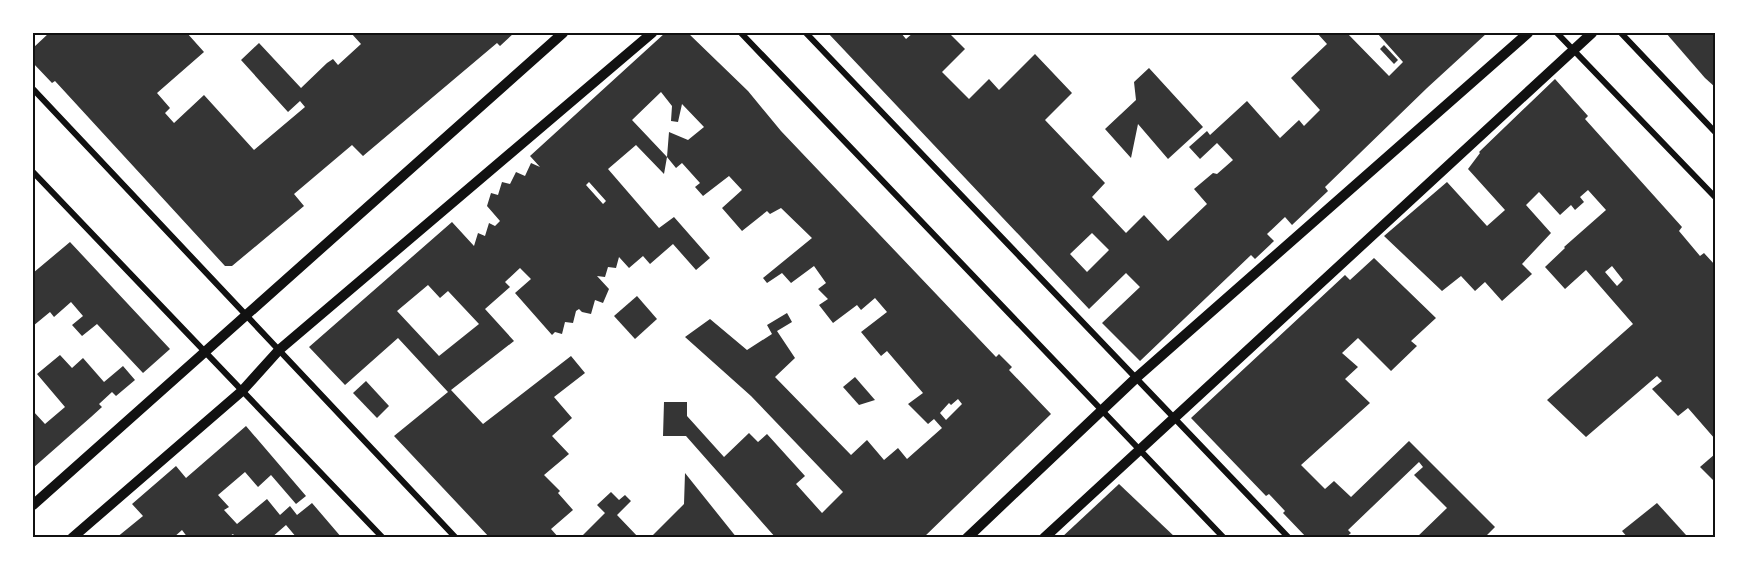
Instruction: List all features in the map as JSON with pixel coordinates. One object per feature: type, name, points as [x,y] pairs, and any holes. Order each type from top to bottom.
[{"type":"street","points":[[33,505],[563,33]]},
{"type":"street","points":[[72,538],[242,391],[279,350],[652,33]]},
{"type":"street","points":[[741,33],[1224,538]]},
{"type":"street","points":[[806,33],[1289,538]]},
{"type":"street","points":[[968,538],[1136,378],[1528,33]]},
{"type":"street","points":[[1557,33],[1715,197]]},
{"type":"street","points":[[1044,538],[1592,33]]},
{"type":"street","points":[[1621,33],[1715,132]]},
{"type":"street","points":[[33,89],[456,538]]},
{"type":"street","points":[[33,172],[383,538]]},
{"type":"building","points":[[49,33],[187,33],[204,52],[157,93],[170,108],[165,113],[174,123],[204,95],[254,150],[305,107],[300,101],[288,112],[241,60],[259,43],[301,88],[327,63],[333,59],[338,65],[361,44],[351,33],[514,33],[500,46],[497,43],[363,156],[352,145],[294,194],[304,206],[232,266],[225,266],[55,81],[52,83],[33,63],[33,48]]},
{"type":"building","points":[[665,33],[688,33],[748,91],[781,131],[996,357],[999,354],[1012,367],[1009,370],[1051,414],[923,538],[776,538],[686,436],[663,436],[664,402],[687,402],[687,416],[724,457],[749,433],[758,442],[767,434],[805,476],[796,484],[822,513],[843,492],[751,396],[685,337],[710,319],[747,350],[772,334],[767,325],[787,313],[792,322],[777,331],[795,358],[775,377],[851,455],[867,440],[884,460],[898,448],[907,459],[942,428],[934,419],[928,424],[908,404],[923,393],[887,351],[881,356],[861,332],[887,312],[875,298],[861,310],[857,305],[833,323],[819,305],[828,299],[818,289],[826,283],[814,266],[791,283],[782,273],[767,283],[763,278],[812,238],[781,208],[770,214],[767,211],[742,231],[722,208],[742,190],[729,176],[703,196],[695,187],[700,183],[682,163],[676,168],[667,157],[664,174],[636,145],[608,169],[659,228],[674,217],[710,258],[696,270],[673,244],[650,264],[643,256],[629,268],[619,257],[616,268],[608,267],[605,277],[597,276],[609,289],[603,303],[595,300],[591,314],[579,309],[576,311],[573,323],[565,322],[562,334],[555,332],[552,335],[515,293],[531,279],[520,268],[505,282],[510,287],[485,309],[514,341],[451,390],[483,424],[571,356],[585,373],[554,397],[572,418],[552,436],[569,454],[544,475],[560,491],[558,493],[573,510],[551,529],[559,538],[490,538],[394,436],[448,392],[398,338],[345,385],[309,347],[452,222],[474,246],[478,233],[485,236],[489,223],[495,226],[500,221],[487,206],[491,193],[498,195],[502,182],[510,184],[516,172],[525,176],[531,163],[540,167],[530,156]],"holes":[[[661,92],[672,106],[671,121],[678,122],[682,104],[704,127],[688,140],[669,132],[667,157],[632,120]],[[589,182],[606,201],[603,204],[586,185]],[[428,285],[440,298],[448,291],[479,324],[439,356],[397,311]],[[958,399],[962,404],[946,420],[940,413],[949,403],[951,405]]]},
{"type":"building","points":[[828,33],[901,33],[906,39],[913,33],[949,33],[965,49],[942,72],[969,99],[989,79],[999,90],[1035,54],[1072,93],[1045,120],[1105,183],[1092,197],[1126,233],[1144,215],[1168,241],[1207,204],[1194,189],[1233,160],[1217,143],[1200,159],[1189,147],[1207,131],[1210,135],[1247,101],[1280,138],[1299,120],[1304,126],[1320,110],[1291,78],[1327,44],[1317,33],[1347,33],[1389,76],[1403,62],[1377,33],[1487,33],[1325,187],[1328,191],[1292,225],[1285,217],[1267,234],[1274,241],[1255,259],[1251,255],[1140,361],[1102,323],[1140,287],[1126,273],[1089,309]],"holes":[[[1092,233],[1109,250],[1087,272],[1070,254]]]},
{"type":"building","points":[[1666,33],[1715,33],[1715,87],[1705,78]]},
{"type":"building","points":[[1384,45],[1398,60],[1394,64],[1380,49]]},
{"type":"building","points":[[1149,68],[1203,127],[1168,159],[1138,124],[1131,158],[1105,129],[1136,100],[1134,82]]},
{"type":"building","points":[[1555,79],[1588,116],[1585,119],[1682,227],[1679,231],[1700,256],[1704,253],[1715,265],[1715,439],[1688,408],[1678,416],[1652,389],[1662,381],[1657,376],[1586,437],[1547,400],[1633,324],[1586,270],[1565,289],[1545,267],[1606,210],[1588,190],[1580,197],[1584,202],[1575,210],[1571,205],[1560,215],[1539,192],[1526,205],[1551,233],[1522,264],[1532,274],[1502,301],[1485,282],[1475,291],[1461,276],[1442,291],[1384,236],[1447,182],[1487,226],[1505,210],[1468,169],[1479,152]],"holes":[[[1612,266],[1623,280],[1617,286],[1605,272]]]},
{"type":"building","points":[[70,242],[170,349],[143,373],[97,324],[82,336],[72,325],[83,316],[71,302],[54,317],[50,312],[33,326],[33,273]]},
{"type":"building","points":[[1374,258],[1436,318],[1411,341],[1417,346],[1391,371],[1358,338],[1342,353],[1358,367],[1345,379],[1370,403],[1301,465],[1325,489],[1334,481],[1351,497],[1409,441],[1495,527],[1484,538],[1416,538],[1447,508],[1414,475],[1423,467],[1419,462],[1348,530],[1351,533],[1345,538],[1307,538],[1283,513],[1285,511],[1269,494],[1266,496],[1191,418],[1345,275],[1350,280]]},
{"type":"building","points":[[637,296],[657,319],[635,339],[614,316]]},
{"type":"building","points":[[60,355],[72,368],[83,358],[104,382],[123,366],[135,380],[116,396],[112,392],[99,404],[102,407],[33,468],[33,411],[45,424],[65,407],[37,374]]},
{"type":"building","points":[[855,377],[875,400],[859,405],[843,387]]},
{"type":"building","points":[[366,381],[389,406],[377,418],[353,393]]},
{"type":"building","points":[[246,426],[306,496],[296,504],[271,475],[258,487],[245,472],[218,495],[229,507],[224,510],[237,524],[267,499],[280,515],[290,506],[297,515],[312,503],[342,538],[297,538],[286,525],[271,538],[236,538],[233,534],[227,538],[188,538],[182,530],[173,538],[116,538],[143,516],[132,504],[176,466],[186,478]]},
{"type":"building","points":[[1715,454],[1715,479],[1713,480],[1700,467]]},
{"type":"building","points":[[685,473],[737,538],[650,538],[684,504]]},
{"type":"building","points":[[1119,484],[1176,538],[1061,538]]},
{"type":"building","points":[[611,492],[619,500],[625,495],[631,501],[617,515],[639,538],[580,538],[605,513],[597,505]]},
{"type":"building","points":[[1657,503],[1686,535],[1682,538],[1628,538],[1622,531]]}]
